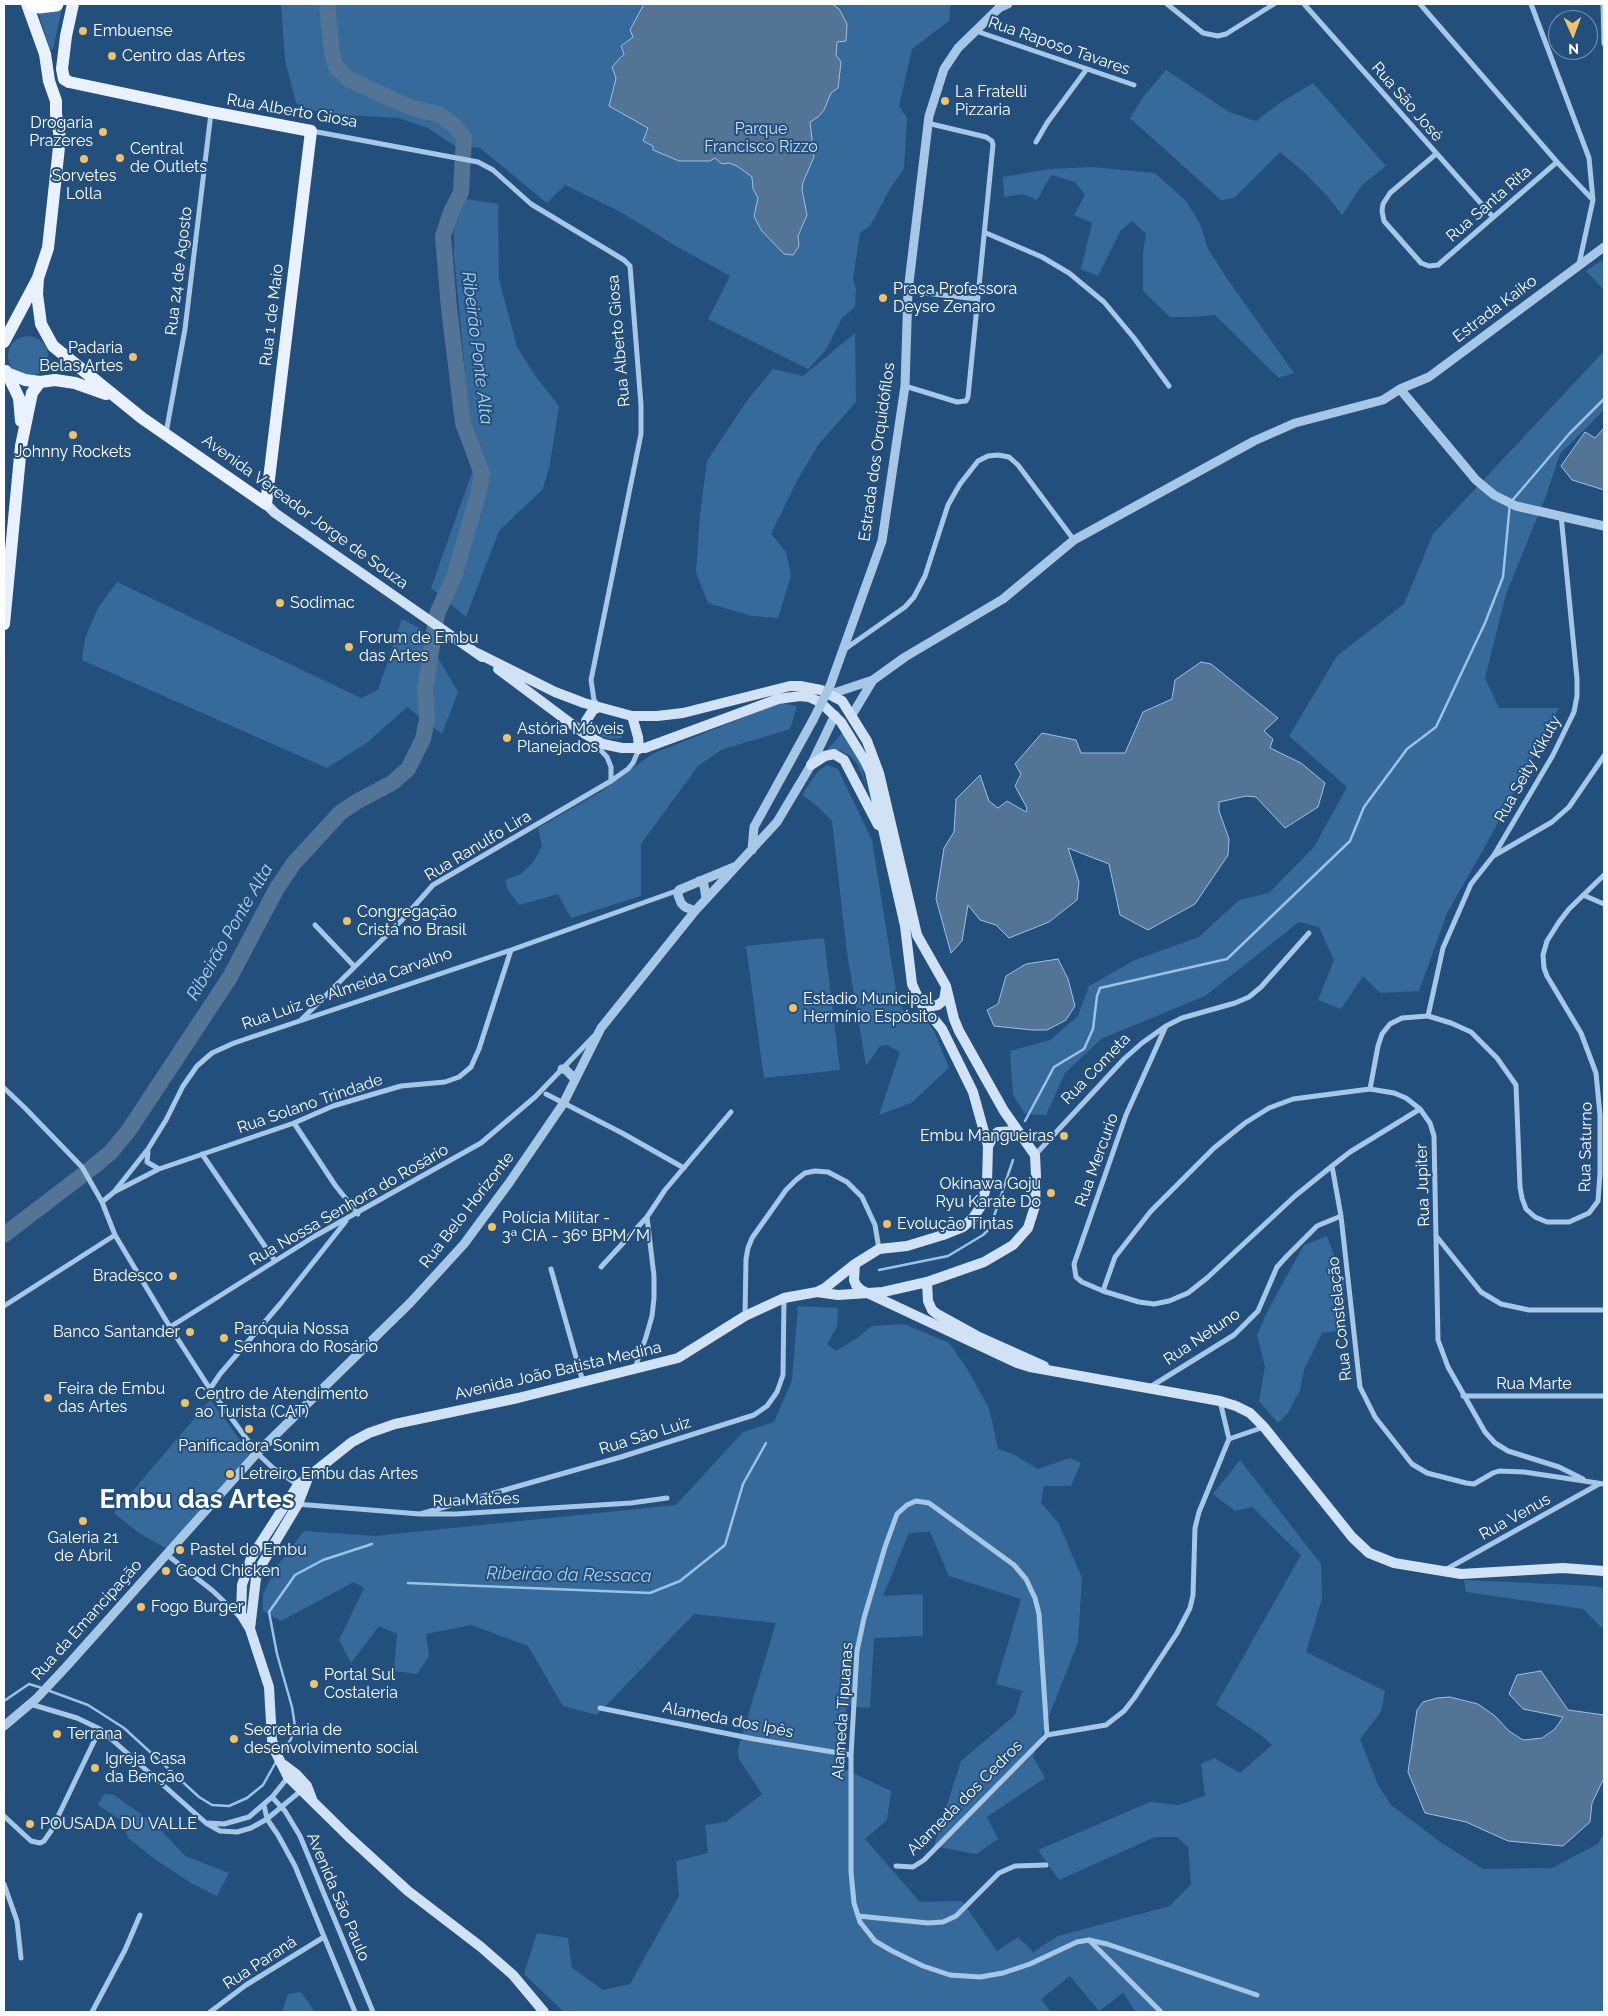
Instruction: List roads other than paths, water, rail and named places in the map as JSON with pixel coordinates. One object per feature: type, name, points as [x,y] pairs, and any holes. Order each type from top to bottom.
[{"type":"highway","points":[[33,4],[39,6],[56,4]]},
{"type":"main road","points":[[4,342],[38,278],[48,248],[60,138],[56,101],[49,81],[44,54],[27,4]]},
{"type":"main road","points":[[56,101],[61,89],[69,82],[62,75],[62,69],[66,36],[73,4]]},
{"type":"main road","name":"Rua Alberto Giosa","points":[[69,82],[211,112],[311,130]]},
{"type":"main road","name":"Rua 1 de Maio","points":[[266,504],[311,130]]},
{"type":"main road","name":"Avenida Vereador Jorge de Souza","points":[[38,278],[37,294],[41,324],[50,342],[62,354],[115,398],[460,643],[477,653],[555,692],[632,716],[683,713],[790,686],[830,690],[842,701],[852,715],[867,741],[879,773],[917,935],[946,986],[959,1031],[1004,1111],[1018,1131]]},
{"type":"main road","points":[[6,371],[20,403],[22,446]]},
{"type":"main road","name":"Avenida Vereador Jorge de Souza","points":[[6,371],[18,379],[40,382],[56,380],[75,383],[115,398]]},
{"type":"main road","points":[[4,624],[22,446],[32,394],[40,382]]},
{"type":"main road","points":[[248,492],[262,487],[269,480]]},
{"type":"main road","name":"Avenida Vereador Jorge de Souza","points":[[477,653],[585,734],[604,744],[638,749],[778,698],[809,697],[820,702],[835,715],[851,735],[870,772],[907,933],[909,973],[912,984],[920,1002],[942,1029],[973,1092],[988,1146]]},
{"type":"main road","points":[[585,734],[586,721],[593,710],[599,707]]},
{"type":"main road","points":[[632,716],[638,737],[638,749]]},
{"type":"main road","points":[[810,764],[825,756],[834,754],[844,760],[884,837]]},
{"type":"main road","points":[[920,1002],[932,1006],[938,1005],[944,1000],[946,986]]},
{"type":"main road","points":[[868,1294],[856,1285],[853,1275],[855,1264],[879,1249],[907,1246],[943,1236],[963,1227],[973,1218],[980,1206],[987,1184],[988,1146],[994,1135],[998,1132],[1018,1131],[1034,1155],[1036,1176],[1035,1206],[1028,1228],[1021,1237],[1003,1252],[984,1262],[927,1282]]},
{"type":"main road","name":"Avenida João Batista Medina","points":[[299,1487],[352,1442],[381,1428],[518,1398],[678,1358],[745,1316],[784,1298],[816,1292],[825,1288],[855,1264]]},
{"type":"main road","name":"Avenida João Batista Medina","points":[[816,1292],[838,1295],[868,1294],[927,1282],[928,1301],[932,1310],[937,1314],[977,1336],[1054,1370]]},
{"type":"main road","name":"Avenida João Batista Medina","points":[[868,1294],[1001,1357],[1030,1367],[1220,1401],[1250,1413],[1264,1427],[1352,1537],[1369,1553],[1394,1563],[1461,1574],[1563,1568],[1604,1571]]},
{"type":"main road","points":[[299,1487],[285,1502],[251,1558],[245,1571],[241,1603],[241,1614],[247,1625],[269,1687],[272,1740],[276,1753],[290,1774],[348,1838],[408,1891],[481,1947],[513,1975],[544,2012]]},
{"type":"main road","points":[[247,1625],[256,1578],[299,1487]]},
{"type":"street","points":[[1167,4],[1203,34],[1211,36],[1226,34],[1274,4]]},
{"type":"street","name":"Rua São José","points":[[1304,4],[1493,217]]},
{"type":"street","points":[[1420,4],[1557,162],[1593,200]]},
{"type":"street","points":[[1531,4],[1589,158],[1593,200],[1578,264]]},
{"type":"street","points":[[1603,4],[1604,44]]},
{"type":"street","name":"Estrada dos Orquidófilos","points":[[754,827],[830,690],[882,541],[904,386],[908,291],[927,124],[936,88],[944,69],[958,48],[1002,5]]},
{"type":"street","name":"Rua Raposo Tavares","points":[[976,31],[1134,85]]},
{"type":"street","points":[[1036,142],[1047,123],[1086,70]]},
{"type":"street","name":"Rua 24 de Agosto","points":[[166,433],[185,329],[211,112]]},
{"type":"street","points":[[904,386],[956,402],[966,401],[968,397],[977,299],[986,233],[992,141],[986,137],[927,124]]},
{"type":"street","name":"Rua Alberto Giosa","points":[[311,130],[470,160],[493,170],[531,204],[624,260],[630,266],[641,405],[641,434],[591,680],[594,700],[599,707]]},
{"type":"street","name":"Rua Santa Rita","points":[[1436,154],[1390,194],[1382,211],[1384,221],[1421,263],[1438,265],[1557,162]]},
{"type":"street","points":[[986,233],[1042,257],[1069,273],[1104,302],[1134,338],[1169,386]]},
{"type":"street","name":"Estrada Kaiko","points":[[873,680],[905,657],[1003,599],[1074,540],[1254,441],[1296,423],[1383,400],[1400,389],[1429,377],[1578,264],[1604,247]]},
{"type":"street","points":[[908,291],[977,299]]},
{"type":"street","points":[[1400,389],[1487,491],[1516,506],[1604,526]]},
{"type":"street","points":[[843,650],[904,607],[914,597],[925,576],[948,505],[960,484],[978,461],[988,456],[1009,457],[1018,465],[1074,540]]},
{"type":"street","name":"Rua Seity Kikuty","points":[[1428,1016],[1443,948],[1471,884],[1494,855],[1553,755],[1574,712],[1577,696],[1561,515]]},
{"type":"street","points":[[830,690],[873,680]]},
{"type":"street","points":[[852,715],[873,680]]},
{"type":"street","points":[[601,1028],[706,899],[777,822],[835,715]]},
{"type":"street","name":"Avenida Vereador Jorge de Souza","points":[[585,734],[607,757],[611,767],[610,781]]},
{"type":"street","name":"Rua Ranulfo Lira","points":[[299,1022],[401,921],[432,885],[610,781],[628,769],[633,763],[638,749]]},
{"type":"street","points":[[1494,855],[1530,836],[1558,817],[1569,807],[1604,756]]},
{"type":"street","points":[[752,850],[754,827],[777,822]]},
{"type":"street","name":"Rua Luiz de Almeida Carvalho","points":[[114,1192],[148,1149],[166,1120],[183,1086],[197,1066],[212,1053],[234,1043],[512,950],[679,890],[736,866]]},
{"type":"street","name":"Rua Saturno","points":[[1370,1089],[1373,1065],[1382,1034],[1390,1024],[1402,1018],[1428,1016],[1471,1032],[1497,1058],[1516,1086],[1522,1198],[1530,1212],[1540,1220],[1564,1223],[1589,1213],[1598,1200],[1602,1088],[1581,1032],[1550,982],[1543,961],[1544,948],[1552,932],[1569,909],[1604,875]]},
{"type":"street","points":[[699,881],[704,885],[706,899]]},
{"type":"street","points":[[679,890],[678,895],[681,903],[685,907],[696,911]]},
{"type":"street","points":[[1583,895],[1604,904]]},
{"type":"street","points":[[315,925],[354,966]]},
{"type":"street","name":"Rua Cometa","points":[[1034,1155],[1124,1059],[1142,1043],[1166,1026],[1182,1018],[1235,1003],[1249,997],[1261,987],[1309,933]]},
{"type":"street","name":"Rua Solano Trindade","points":[[102,1202],[114,1192],[159,1169],[294,1123],[333,1106],[401,1086],[445,1082],[459,1077],[471,1067],[479,1049],[512,950]]},
{"type":"street","name":"Rua Mercurio","points":[[1103,1291],[1082,1282],[1076,1276],[1074,1264],[1126,1115],[1166,1026]]},
{"type":"street","name":"Rua Nossa Senhora do Rosário","points":[[170,1327],[274,1261],[482,1143],[534,1097],[601,1028]]},
{"type":"street","name":"Rua Belo Horizonte","points":[[166,1554],[257,1453],[410,1303],[458,1251],[509,1183],[564,1104],[601,1028]]},
{"type":"street","points":[[562,1069],[565,1069],[575,1079]]},
{"type":"street","points":[[547,1083],[546,1094],[622,1133],[684,1168]]},
{"type":"street","points":[[4,1088],[82,1167],[102,1202],[115,1235],[210,1389],[257,1453],[299,1487]]},
{"type":"street","name":"Rua Jupiter","points":[[1103,1291],[1115,1257],[1151,1211],[1214,1148],[1245,1122],[1268,1108],[1293,1099],[1370,1089],[1394,1093],[1406,1098],[1420,1109],[1430,1123],[1434,1136],[1438,1340],[1448,1367],[1485,1432],[1495,1443],[1508,1451],[1559,1467],[1582,1479]]},
{"type":"street","name":"Rua Nossa Senhora do Rosário","points":[[534,1097],[546,1094]]},
{"type":"street","points":[[1103,1291],[1139,1302],[1154,1304],[1169,1301],[1188,1293],[1207,1278],[1295,1196],[1332,1166],[1350,1152],[1420,1109]]},
{"type":"street","points":[[601,1267],[646,1217],[731,1112]]},
{"type":"street","points":[[294,1123],[335,1185],[358,1214]]},
{"type":"street","points":[[1018,1131],[1029,1139],[1038,1139],[1054,1134]]},
{"type":"street","points":[[148,1149],[148,1162],[159,1169]]},
{"type":"street","points":[[202,1154],[274,1261]]},
{"type":"street","name":"Rua Constelação","points":[[1332,1166],[1341,1216],[1360,1387],[1375,1416],[1412,1464],[1427,1474],[1474,1484],[1493,1472],[1499,1471],[1582,1479],[1602,1484]]},
{"type":"street","points":[[745,1316],[746,1259],[752,1238],[786,1190],[805,1173],[815,1171],[828,1172],[847,1182],[862,1197],[874,1226],[879,1249]]},
{"type":"street","name":"Rua Netuno","points":[[1148,1388],[1234,1334],[1258,1311],[1278,1267],[1286,1256],[1317,1226],[1341,1216]]},
{"type":"street","points":[[634,1370],[652,1316],[654,1298],[654,1276],[646,1217]]},
{"type":"street","points":[[210,1389],[220,1374],[287,1296],[348,1219]]},
{"type":"street","points":[[4,1306],[115,1235]]},
{"type":"street","points":[[1437,1237],[1481,1292],[1501,1304],[1529,1310],[1604,1310]]},
{"type":"street","points":[[551,1269],[583,1382]]},
{"type":"street","name":"Rua São Luiz","points":[[420,1514],[621,1457],[754,1415],[767,1406],[777,1392],[783,1375],[784,1298]]},
{"type":"street","name":"Rua Marte","points":[[1463,1396],[1604,1396]]},
{"type":"street","points":[[1047,1735],[1095,1728],[1115,1719],[1135,1698],[1186,1619],[1193,1595],[1195,1528],[1199,1512],[1229,1439],[1220,1401]]},
{"type":"street","points":[[1229,1439],[1264,1427]]},
{"type":"street","name":"Rua Venus","points":[[1442,1572],[1602,1484]]},
{"type":"street","name":"Rua Matões","points":[[299,1487],[420,1514],[492,1513],[630,1503],[667,1498]]},
{"type":"street","name":"Alameda Tipuanas","points":[[1047,1735],[1039,1614],[1035,1598],[1026,1579],[1014,1565],[929,1503],[916,1500],[907,1504],[898,1514],[885,1546],[864,1618],[856,1668],[851,1755],[851,1872],[854,1903],[860,1922],[875,1941],[923,1966],[950,1975],[980,1977],[1004,1972],[1030,1964],[1077,1942],[1089,1940]]},
{"type":"street","points":[[166,1554],[213,1590],[247,1625]]},
{"type":"street","name":"Rua da Emancipação","points":[[4,1726],[48,1686],[166,1554]]},
{"type":"street","points":[[33,1701],[100,1729],[206,1823],[220,1831],[237,1832],[251,1828],[282,1808],[304,1788]]},
{"type":"street","name":"Alameda dos Ipês","points":[[600,1708],[754,1739],[851,1755]]},
{"type":"street","points":[[4,1816],[31,1841],[40,1843],[47,1838],[100,1729]]},
{"type":"street","name":"Alameda dos Cedros","points":[[896,1866],[913,1867],[924,1860],[1047,1735]]},
{"type":"street","points":[[206,1823],[224,1824],[249,1817],[272,1797],[290,1774]]},
{"type":"street","name":"Avenida São Paulo","points":[[272,1797],[282,1808],[300,1836],[373,2012]]},
{"type":"street","name":"Avenida São Paulo","points":[[264,1805],[267,1819],[295,1866],[355,2012]]},
{"type":"street","points":[[858,1916],[928,1923],[942,1922],[956,1916],[1000,1873],[1015,1866],[1046,1865]]},
{"type":"street","points":[[4,1884],[17,1921],[21,1958]]},
{"type":"street","points":[[92,2012],[121,1958],[140,1914]]},
{"type":"street","name":"Rua Paraná","points":[[210,2012],[246,1985],[324,1937]]},
{"type":"street","points":[[1089,1940],[1108,1944],[1257,1996]]},
{"type":"street","points":[[1089,1940],[1161,2012]]},
{"type":"waterway","name":"Ribeirão Ponte Alta","points":[[4,1235],[111,1152],[129,1130],[230,977],[277,888],[294,863],[340,813],[356,802],[392,783],[408,769],[423,739],[427,719],[425,690],[437,614],[455,574],[479,491],[482,474],[463,423],[449,308],[443,236],[451,212],[461,192],[464,137],[454,125],[438,114],[412,108],[348,79],[336,67],[332,53],[327,4]]},
{"type":"waterway","points":[[1025,1121],[1054,1067],[1084,1049],[1093,1029],[1097,996],[1100,988],[1227,959],[1350,841],[1364,807],[1407,749],[1436,727],[1485,623],[1503,577],[1510,503],[1569,434],[1604,399]]},
{"type":"waterway","points":[[879,1270],[948,1256],[983,1235],[990,1228],[1013,1160]]},
{"type":"waterway","name":"Ribeirão da Ressaca","points":[[408,1583],[650,1593],[680,1581],[725,1545],[743,1484],[766,1443]]},
{"type":"waterway","points":[[280,1756],[291,1739],[295,1726],[292,1707],[277,1654],[269,1612],[295,1575],[323,1560],[372,1544]]},
{"type":"waterway","points":[[4,1701],[29,1684],[42,1688]]},
{"type":"waterway","points":[[47,1690],[88,1705],[124,1728],[199,1797],[212,1805],[229,1806],[247,1798],[263,1785],[277,1760]]},
{"type":"place","name":"Embuense","points":[[83,31]]},
{"type":"place","name":"Centro das Artes","points":[[112,56]]},
{"type":"place","name":"La Fratelli Pizzaria","points":[[945,101]]},
{"type":"place","name":"Drogaria Prazeres","points":[[103,132]]},
{"type":"place","name":"Central de Outlets","points":[[120,158]]},
{"type":"place","name":"Sorvetes Lolla","points":[[84,159]]},
{"type":"place","name":"Praça Professora Deyse Zenaro","points":[[883,298]]},
{"type":"place","name":"Padaria Belas Artes","points":[[133,357]]},
{"type":"place","name":"Johnny Rockets","points":[[73,435]]},
{"type":"place","name":"Sodimac","points":[[280,603]]},
{"type":"place","name":"Forum de Embu das Artes","points":[[349,647]]},
{"type":"place","name":"Astória Móveis Planejados","points":[[507,738]]},
{"type":"place","name":"Congregação Cristá no Brasil","points":[[347,921]]},
{"type":"place","name":"Estadio Municipal Hermínio Espósito","points":[[793,1008]]},
{"type":"place","name":"Embu Mangueiras","points":[[1064,1136]]},
{"type":"place","name":"Okinawa Goju Ryu Karate Do","points":[[1051,1193]]},
{"type":"place","name":"Evolução Tintas","points":[[887,1224]]},
{"type":"place","name":"Polícia Militar - 3ª CIA - 36º BPM/M","points":[[492,1227]]},
{"type":"place","name":"Bradesco","points":[[173,1276]]},
{"type":"place","name":"Banco Santander","points":[[190,1332]]},
{"type":"place","name":"Paróquia Nossa Senhora do Rosário","points":[[224,1338]]},
{"type":"place","name":"Feira de Embu das Artes","points":[[48,1398]]},
{"type":"place","name":"Centro de Atendimento ao Turista (CAT)","points":[[185,1403]]},
{"type":"place","name":"Panificadora Sonim","points":[[249,1429]]},
{"type":"place","name":"Letreiro Embu das Artes","points":[[230,1474]]},
{"type":"place","name":"Galeria 21 de Abril","points":[[83,1521]]},
{"type":"place","name":"Pastel do Embu","points":[[180,1550]]},
{"type":"place","name":"Good Chicken","points":[[166,1571]]},
{"type":"place","name":"Fogo Burger","points":[[141,1607]]},
{"type":"place","name":"Portal Sul Costaleria","points":[[314,1684]]},
{"type":"place","name":"Terrana","points":[[57,1734]]},
{"type":"place","name":"Secretaria de desenvolvimento social","points":[[234,1739]]},
{"type":"place","name":"Igreja Casa da Benção","points":[[95,1768]]},
{"type":"place","name":"POUSADA DU VALLE","points":[[30,1824]]},
{"type":"district","name":"Embu das Artes","points":[[197,1500]]},
{"type":"park label","name":"Parque Francisco Rizzo","points":[[761,138]]}]
